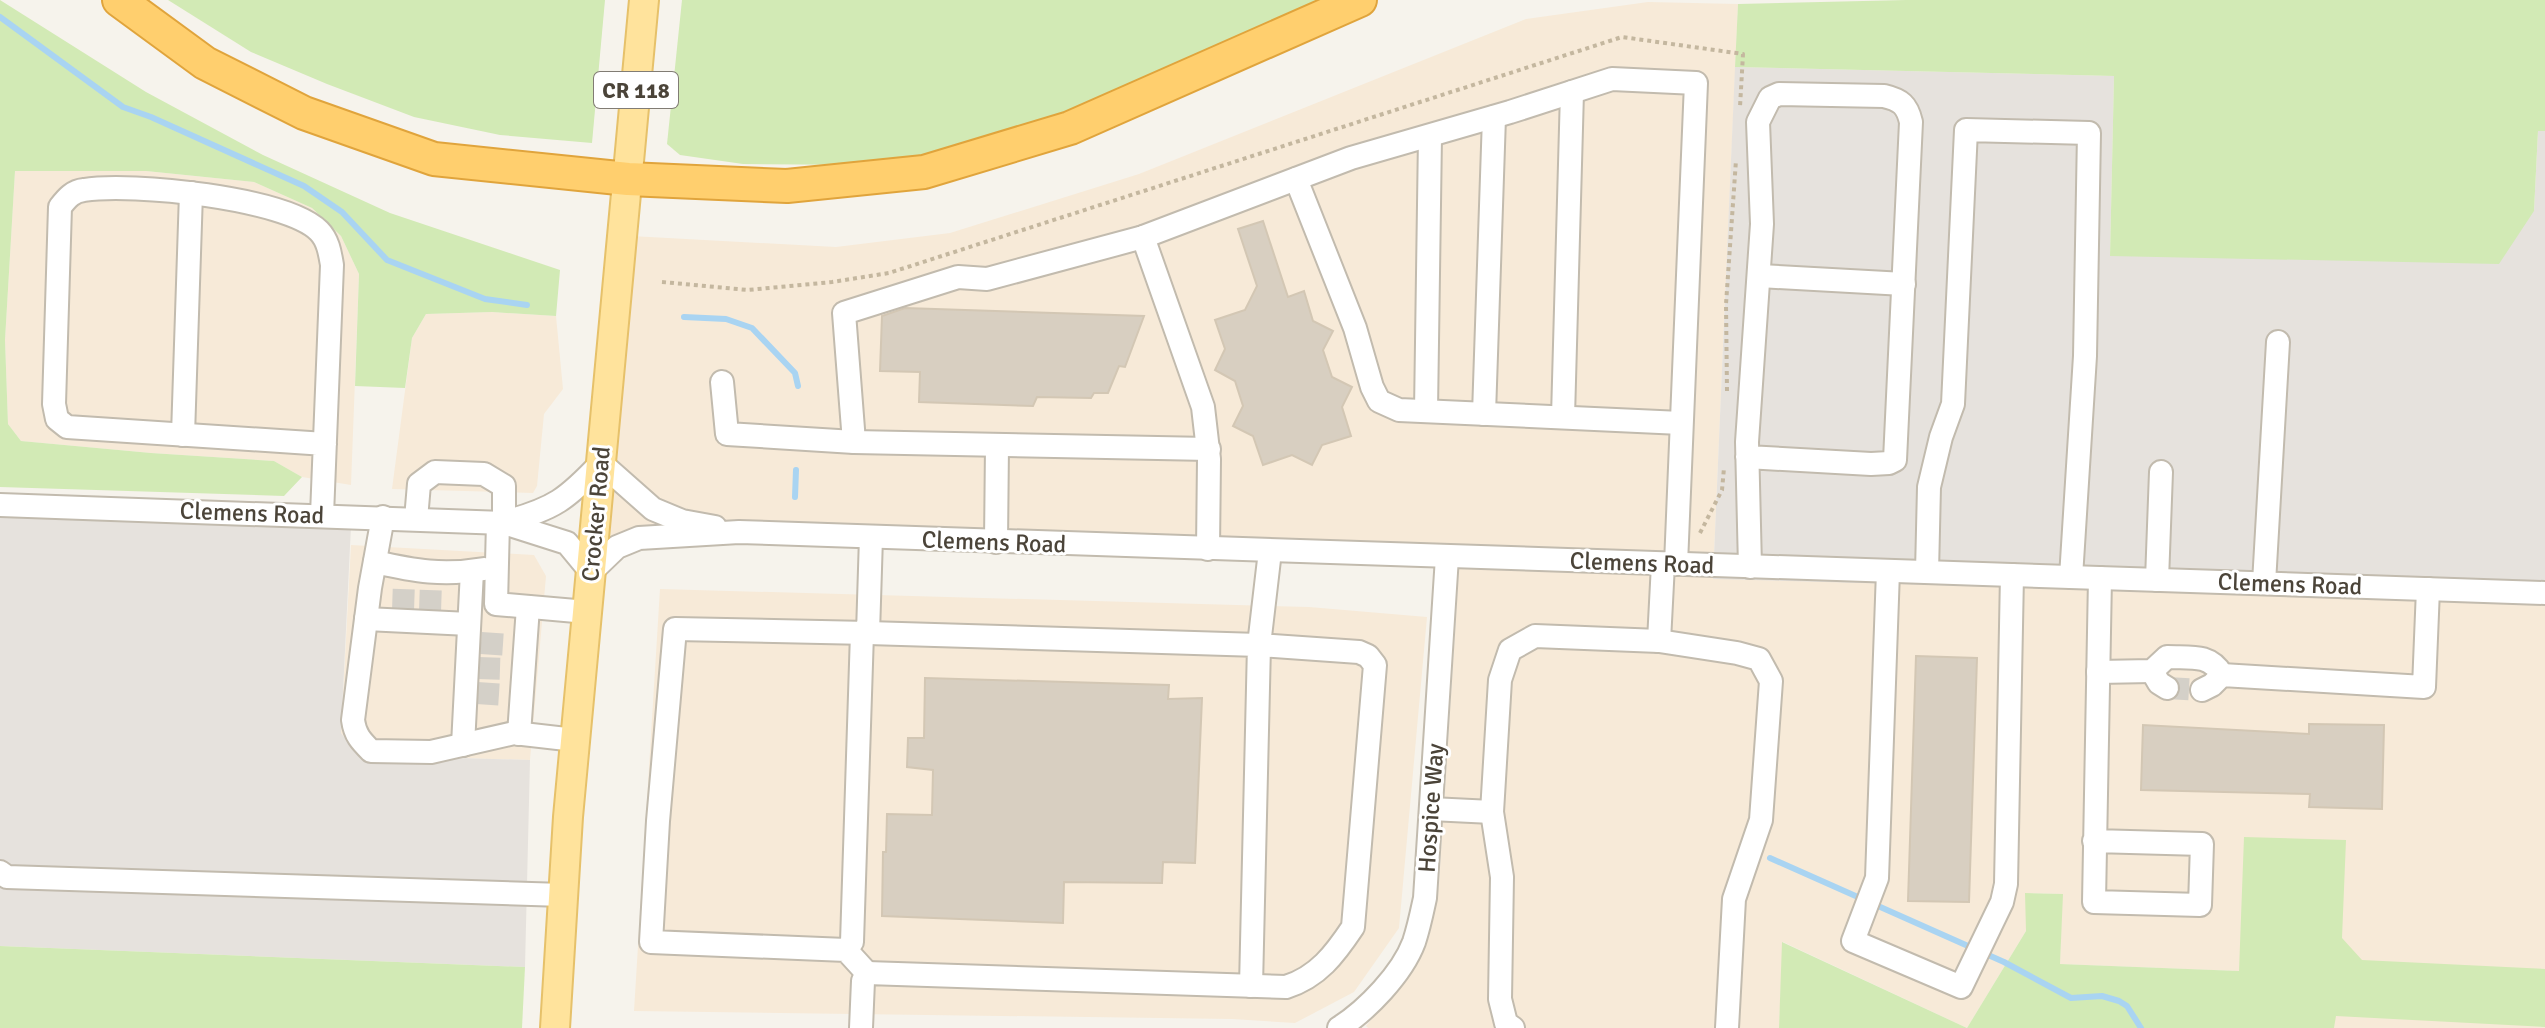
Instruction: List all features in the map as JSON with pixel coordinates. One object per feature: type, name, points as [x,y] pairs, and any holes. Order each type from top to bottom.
[{"type":"highway","points":[[119,0],[205,63],[318,118],[434,159],[628,179],[787,186],[924,172],[1070,128],[1360,0]]},
{"type":"main road","name":"Crocker Road","points":[[555,1028],[575,740],[644,0]]},
{"type":"street","points":[[854,442],[844,313],[958,277],[987,279],[1143,237],[1351,158],[1612,79],[1696,83],[1681,423],[1670,564],[1659,641]]},
{"type":"street","points":[[1563,417],[1572,92]]},
{"type":"street","points":[[1747,457],[1871,464],[1895,460],[1911,122],[1904,104],[1884,96],[1779,94],[1770,98],[1758,122],[1762,224],[1747,457],[1750,567]]},
{"type":"street","points":[[1484,414],[1494,117]]},
{"type":"street","points":[[1927,572],[1929,487],[1953,404],[1966,130],[2089,133],[2085,356],[2071,577]]},
{"type":"street","points":[[1426,411],[1430,136]]},
{"type":"street","points":[[1296,179],[1355,328],[1379,401],[1399,410],[1681,423]]},
{"type":"street","points":[[322,515],[325,444],[332,265],[330,249],[321,232],[301,218],[220,196],[149,190],[83,190],[70,195],[60,207],[54,404],[57,419],[67,427],[325,444]]},
{"type":"street","points":[[183,435],[191,193]]},
{"type":"street","points":[[1143,237],[1203,407],[1209,449],[1208,549]]},
{"type":"street","points":[[1760,276],[1904,284]]},
{"type":"street","points":[[2264,583],[2278,342]]},
{"type":"street","points":[[722,382],[727,434],[854,442],[1209,449]]},
{"type":"street","points":[[996,542],[997,445]]},
{"type":"street","name":"Clemens Road","points":[[501,522],[541,512],[564,500],[601,463],[653,509],[682,521],[739,532]]},
{"type":"street","points":[[416,519],[419,484],[435,472],[484,474],[504,486],[496,604],[472,628]]},
{"type":"street","points":[[2157,580],[2161,472]]},
{"type":"street","name":"Clemens Road","points":[[0,505],[501,522],[567,543],[591,572],[617,547],[639,538],[739,532],[2545,593]]},
{"type":"street","points":[[383,517],[353,720],[355,733],[362,742],[371,751],[431,752],[519,734],[575,740]]},
{"type":"street","points":[[846,950],[852,942],[871,537]]},
{"type":"street","points":[[1251,986],[1259,645],[1270,551]]},
{"type":"street","name":"Hospice Way","points":[[1339,1028],[1385,988],[1413,945],[1425,898],[1447,557]]},
{"type":"street","points":[[375,562],[404,575],[431,578],[497,566]]},
{"type":"street","points":[[463,745],[471,693],[472,571]]},
{"type":"street","points":[[1888,571],[1877,878],[1853,941],[1961,987],[2002,902],[2006,884],[2012,575]]},
{"type":"street","points":[[2094,841],[2202,844],[2200,905],[2094,902],[2094,841],[2100,578]]},
{"type":"street","points":[[2202,690],[2222,675],[2424,687],[2428,589]]},
{"type":"street","points":[[496,604],[587,612]]},
{"type":"street","points":[[519,734],[514,696],[518,646],[528,607]]},
{"type":"street","points":[[366,619],[430,617],[472,628]]},
{"type":"street","points":[[675,629],[1259,645],[1359,652],[1368,656],[1375,665],[1353,927],[1332,959],[1304,981],[1286,987],[867,973],[846,950],[651,942],[675,629]]},
{"type":"street","points":[[1513,1028],[1506,1023],[1500,999],[1502,877],[1492,812],[1500,680],[1510,650],[1535,636],[1659,641],[1737,653],[1759,659],[1771,681],[1761,820],[1734,899],[1727,1028]]},
{"type":"street","points":[[2098,672],[2159,680],[2167,657],[2205,658],[2212,661],[2222,675]]},
{"type":"street","points":[[1431,809],[1492,812]]},
{"type":"street","points":[[0,872],[7,877],[563,895]]},
{"type":"street","points":[[861,1028],[863,981],[867,973]]},
{"type":"path","points":[[662,282],[748,290],[889,273],[1622,37],[1743,54],[1739,116]]},
{"type":"path","points":[[1727,399],[1726,304],[1737,148]]},
{"type":"path","points":[[1698,535],[1722,490],[1724,460]]},
{"type":"shaded area","points":[[1648,2],[1738,4],[1713,578],[2545,602],[2545,1028],[2334,1028],[2338,975],[2060,964],[2062,894],[2026,893],[2026,931],[1967,1028],[1783,942],[1779,1028],[1368,1028],[1366,1026],[1401,984],[1429,938],[1439,884],[1459,569],[604,539],[631,236],[836,247],[950,233],[1139,174],[1526,19]]},
{"type":"shaded area","points":[[1735,67],[2114,76],[2110,256],[2534,211],[2538,131],[2545,131],[2545,602],[1713,579]]},
{"type":"shaded area","points":[[15,171],[146,171],[254,182],[312,208],[341,236],[359,274],[351,485],[302,477],[274,461],[21,441],[8,424],[5,340]]},
{"type":"shaded area","points":[[492,312],[556,316],[563,389],[544,414],[537,486],[533,493],[392,489],[412,338],[426,314]]},
{"type":"shaded area","points":[[0,515],[351,526],[341,733],[359,755],[530,760],[525,967],[0,946]]},
{"type":"shaded area","points":[[351,545],[534,555],[546,576],[530,760],[359,755],[341,733]]},
{"type":"shaded area","points":[[660,589],[1309,607],[1427,617],[1399,928],[1354,992],[1295,1023],[1232,1019],[634,1011]]},
{"type":"green space","points":[[0,0],[146,92],[263,155],[390,213],[560,270],[556,316],[492,312],[426,314],[412,338],[405,388],[355,386],[359,274],[341,236],[312,208],[254,182],[146,171],[15,171],[5,340],[8,424],[21,441],[274,461],[302,477],[284,496],[0,487]]},
{"type":"green space","points":[[168,0],[605,0],[592,143],[500,135],[414,117],[251,52]]},
{"type":"green space","points":[[682,0],[1335,0],[1017,139],[872,165],[743,164],[680,155],[667,144]]},
{"type":"green space","points":[[1906,0],[2545,0],[2545,131],[2538,131],[2534,211],[2499,264],[2110,256],[2114,76],[1735,67],[1738,4]]},
{"type":"green space","points":[[2244,837],[2346,840],[2342,938],[2362,960],[2545,969],[2545,1027],[2336,1016],[2334,1028],[1967,1028],[2026,931],[2025,893],[2063,894],[2060,964],[2239,971]]},
{"type":"green space","points":[[1782,942],[1967,1028],[1779,1028]]},
{"type":"green space","points":[[0,946],[525,967],[522,1028],[0,1028]]},
{"type":"building","points":[[1263,221],[1288,297],[1304,291],[1313,321],[1333,331],[1323,350],[1332,377],[1352,387],[1342,407],[1351,436],[1322,445],[1312,465],[1292,455],[1263,465],[1253,436],[1233,426],[1243,406],[1235,381],[1215,370],[1225,349],[1215,320],[1245,310],[1257,286],[1238,229]]},
{"type":"building","points":[[905,308],[1144,316],[1125,367],[1119,366],[1108,393],[1094,393],[1091,398],[1037,397],[1033,406],[919,402],[920,372],[880,371],[882,316]]},
{"type":"building","points":[[1916,656],[1977,658],[1969,902],[1908,901]]},
{"type":"building","points":[[925,678],[1169,685],[1168,699],[1202,698],[1195,863],[1163,862],[1162,883],[1064,882],[1063,923],[882,916],[887,814],[932,815],[933,770],[907,767],[908,738],[924,738]]},
{"type":"building","points":[[2309,724],[2384,725],[2382,809],[2309,807],[2310,794],[2141,790],[2143,725],[2309,734]]},
{"type":"waterway","points":[[0,17],[123,107],[304,186],[342,212],[387,260],[485,299],[527,305]]},
{"type":"waterway","points":[[684,317],[726,319],[752,328],[795,373],[798,386]]},
{"type":"waterway","points":[[795,497],[796,470]]},
{"type":"waterway","points":[[1770,858],[2004,962],[2071,998],[2102,996],[2119,1001],[2127,1006],[2141,1028]]},
{"type":"tunnel","points":[[403,611],[404,581]]},
{"type":"tunnel","points":[[430,612],[431,582]]},
{"type":"tunnel","points":[[481,643],[511,645]]},
{"type":"tunnel","points":[[478,668],[508,669]]},
{"type":"tunnel","points":[[2167,688],[2202,690]]},
{"type":"tunnel","points":[[477,693],[507,695]]}]
